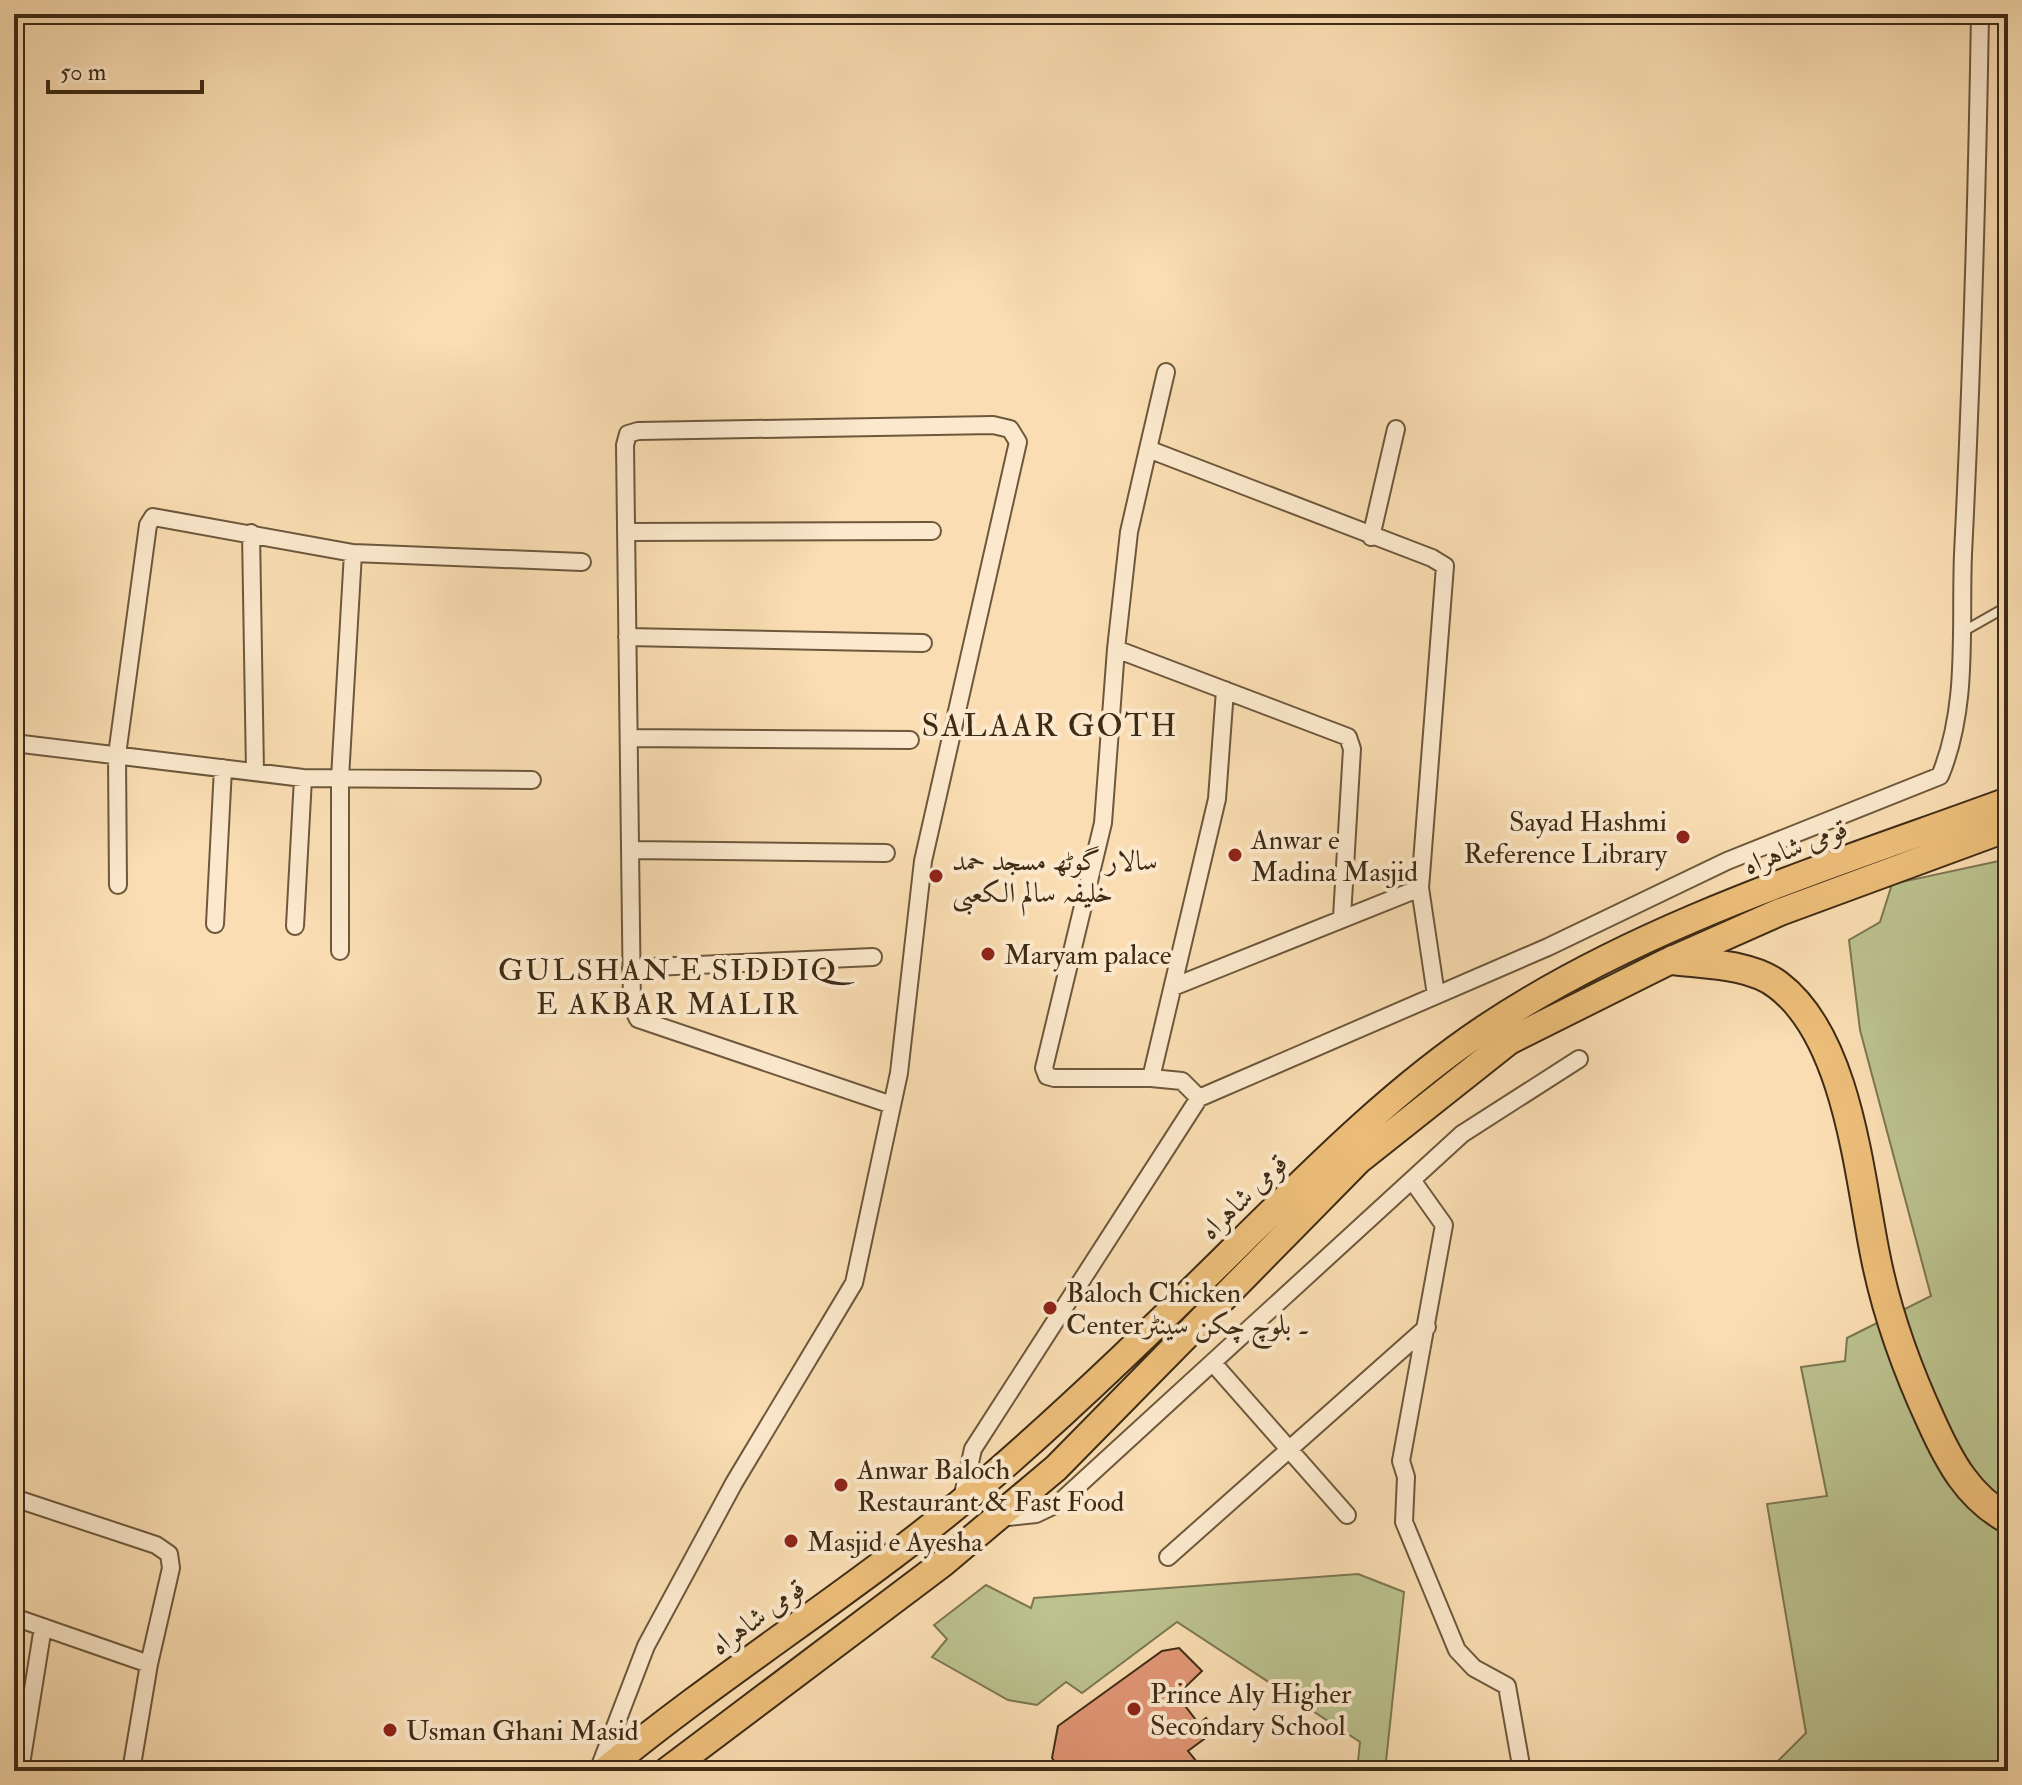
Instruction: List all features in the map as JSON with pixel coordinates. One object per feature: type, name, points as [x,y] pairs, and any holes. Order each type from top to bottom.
[{"type":"highway","name":"قومی شاہراہ","points":[[667,1771],[998,1518],[1056,1468],[1359,1160],[1509,1041],[1673,960],[1780,912],[1870,864],[2008,801]]},
{"type":"highway","name":"قومی شاہراہ","points":[[601,1771],[962,1500],[1134,1347],[1362,1126],[1484,1029],[1551,988],[1652,938],[1870,864],[2008,828]]},
{"type":"highway","points":[[1673,960],[1722,966],[1777,984],[1804,1010],[1835,1072],[1858,1149],[1876,1257],[1913,1383],[1951,1464],[1984,1506],[2008,1519]]},
{"type":"street","points":[[962,1500],[973,1449],[1199,1098],[1548,947],[1727,861],[1940,776],[1954,744],[1961,703],[1960,633],[1976,299],[1980,14]]},
{"type":"street","points":[[1166,372],[1129,532],[1116,649],[1103,823],[1044,1068],[1047,1076],[1054,1078],[1182,1081],[1199,1098]]},
{"type":"street","points":[[601,1771],[646,1646],[734,1483],[854,1283],[892,1105],[923,861],[1018,442],[1010,429],[993,425],[638,431],[628,434],[625,445],[632,1007],[638,1019],[892,1105]]},
{"type":"street","points":[[1371,537],[1396,429]]},
{"type":"street","points":[[1148,449],[1432,558],[1445,566],[1420,888],[1436,995]]},
{"type":"street","points":[[118,885],[117,755],[151,520],[158,515],[353,553],[582,562]]},
{"type":"street","points":[[626,532],[932,531]]},
{"type":"street","points":[[251,533],[255,772]]},
{"type":"street","points":[[340,951],[340,778],[353,553]]},
{"type":"street","points":[[627,637],[923,643]]},
{"type":"street","points":[[1116,649],[1348,737],[1352,749],[1342,917]]},
{"type":"street","points":[[1151,1078],[1217,799],[1225,690]]},
{"type":"street","points":[[629,738],[910,740]]},
{"type":"street","points":[[14,743],[303,778],[532,780]]},
{"type":"street","points":[[215,924],[223,768]]},
{"type":"street","points":[[295,926],[303,778]]},
{"type":"street","points":[[630,850],[886,853]]},
{"type":"street","points":[[1173,987],[1420,888]]},
{"type":"street","points":[[631,968],[873,957]]},
{"type":"street","points":[[998,1518],[1036,1514],[1059,1503],[1462,1134],[1579,1059]]},
{"type":"street","points":[[1412,1180],[1444,1225],[1401,1461],[1406,1477],[1404,1522],[1457,1650],[1474,1668],[1507,1686],[1522,1771]]},
{"type":"street","points":[[1168,1557],[1427,1326]]},
{"type":"street","points":[[1213,1363],[1347,1515]]},
{"type":"street","points":[[14,1498],[156,1545],[169,1554],[171,1568],[149,1664],[131,1771]]},
{"type":"street","points":[[14,1617],[149,1664]]},
{"type":"street","points":[[23,1761],[43,1627]]},
{"type":"lane","points":[[1960,633],[2008,606]]},
{"type":"green space","points":[[2008,859],[2008,1771],[1768,1771],[1806,1733],[1767,1504],[1827,1496],[1801,1367],[1845,1361],[1847,1338],[1931,1296],[1860,1030],[1849,940],[1880,922],[1892,884]]},
{"type":"green space","points":[[1358,1574],[1404,1592],[1385,1771],[1357,1771],[1360,1742],[1177,1622],[1082,1693],[1066,1682],[1037,1705],[1008,1700],[932,1657],[947,1639],[934,1625],[986,1585],[1031,1608],[1034,1598]]},
{"type":"building","name":"Prince Aly Higher Secondary School","points":[[1179,1648],[1202,1671],[1177,1695],[1199,1724],[1206,1718],[1215,1731],[1188,1751],[1197,1762],[1186,1771],[1062,1771],[1052,1758],[1058,1726],[1162,1651]]},
{"type":"place","name":"Sayad Hashmi Reference Library","points":[[1683,837]]},
{"type":"place","name":"Anwar e Madina Masjid","points":[[1235,855]]},
{"type":"place","name":"سالار گوٹھ مسجد حمد خلیفہ سالم الکعبی","points":[[936,876]]},
{"type":"place","name":"Maryam palace","points":[[988,954]]},
{"type":"place","name":"Baloch Chicken Center۔ بلوچ چکن سینٹر","points":[[1050,1308]]},
{"type":"place","name":"Anwar Baloch Restaurant & Fast Food","points":[[841,1485]]},
{"type":"place","name":"Masjid e Ayesha","points":[[791,1541]]},
{"type":"place","name":"Prince Aly Higher Secondary School","points":[[1134,1709]]},
{"type":"place","name":"Usman Ghani Masid","points":[[390,1730]]},
{"type":"district","name":"SALAAR GOTH","points":[[1050,725]]},
{"type":"district","name":"GULSHAN E SIDDIQ E AKBAR MALIR","points":[[668,987]]}]
